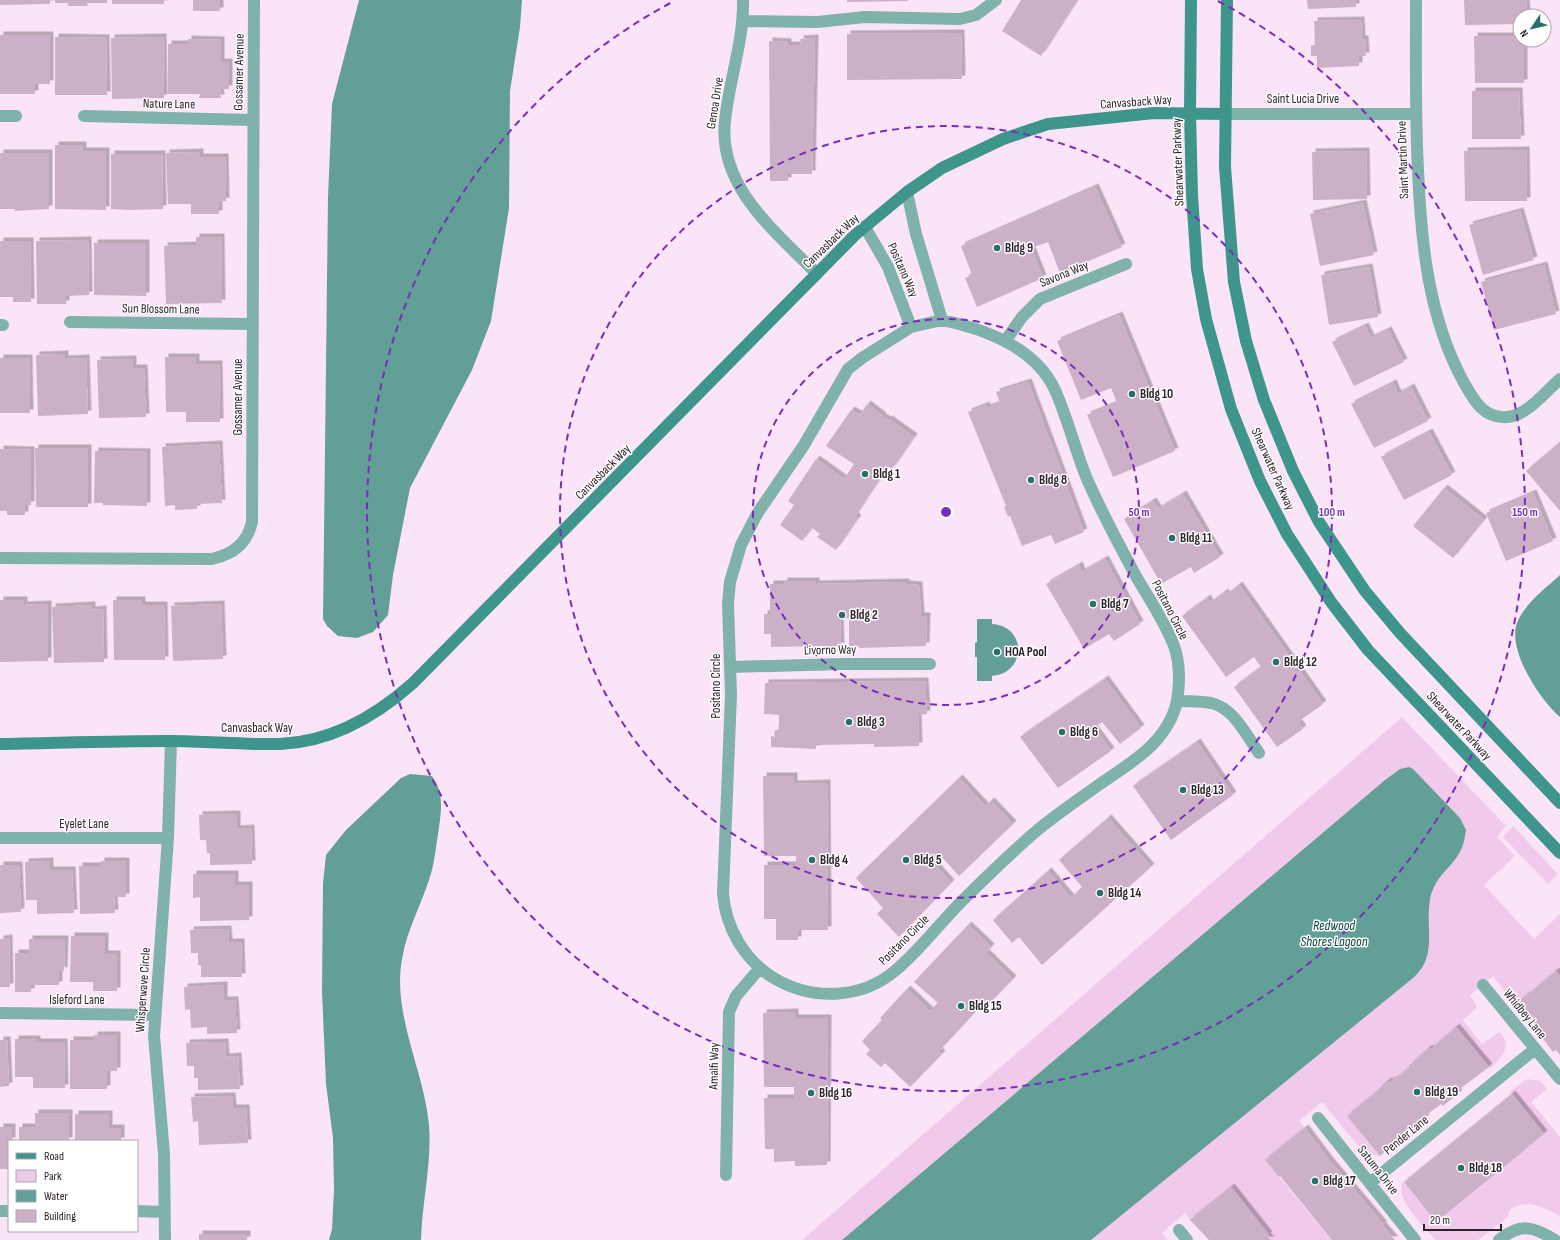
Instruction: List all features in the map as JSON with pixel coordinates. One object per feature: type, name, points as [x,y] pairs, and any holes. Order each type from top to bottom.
[{"type":"main road","name":"Shearwater Parkway","points":[[1191,0],[1190,114],[1192,195],[1197,269],[1206,319],[1231,409],[1260,481],[1288,534],[1331,602],[1368,650],[1560,853]]},
{"type":"main road","name":"Shearwater Parkway","points":[[1227,0],[1225,167],[1234,282],[1246,341],[1264,400],[1292,472],[1319,522],[1365,591],[1400,633],[1560,803]]},
{"type":"main road","name":"Canvasback Way","points":[[0,744],[171,741],[280,744],[299,742],[346,728],[371,716],[391,702],[413,683],[855,235],[907,192],[942,168],[984,147],[1048,124],[1154,113],[1190,114]]},
{"type":"main road","name":"Saint Lucia Drive","points":[[1190,114],[1225,114]]},
{"type":"street","name":"Gossamer Avenue","points":[[0,558],[203,560],[230,554],[241,546],[249,536],[252,522],[251,324],[254,0]]},
{"type":"street","name":"Genoa Drive","points":[[743,0],[743,21],[725,120],[725,147],[730,169],[738,186],[750,204],[817,274]]},
{"type":"street","points":[[743,21],[817,22],[865,17],[960,19],[976,15],[996,0]]},
{"type":"street","name":"Saint Martin Drive","points":[[1416,0],[1416,114],[1420,226],[1425,263],[1437,317],[1458,372],[1471,395],[1483,410],[1499,417],[1510,416],[1523,411],[1560,378]]},
{"type":"street","name":"Saint Lucia Drive","points":[[1225,114],[1416,114]]},
{"type":"street","points":[[0,116],[16,116]]},
{"type":"street","name":"Nature Lane","points":[[84,116],[252,120]]},
{"type":"street","points":[[907,192],[916,234],[942,320]]},
{"type":"street","name":"Positano Way","points":[[865,226],[888,267],[912,327]]},
{"type":"street","name":"Savona Way","points":[[1006,340],[1022,317],[1040,299],[1126,264]]},
{"type":"street","name":"Positano Circle","points":[[942,320],[961,324],[1006,340],[1041,370],[1055,390],[1086,475],[1112,534],[1174,645],[1178,668],[1177,701],[1166,726],[1148,751],[1035,832],[961,902],[903,964],[880,982],[852,992],[837,994],[818,993],[789,985],[760,968],[743,950],[732,930],[724,900],[730,667],[728,603],[730,582],[741,545],[758,514],[804,445],[848,369],[862,358],[912,327],[925,322],[942,320]]},
{"type":"street","name":"Sun Blossom Lane","points":[[70,322],[251,324]]},
{"type":"street","name":"Livorno Way","points":[[730,667],[843,664],[930,664]]},
{"type":"street","points":[[1177,701],[1211,703],[1222,708],[1234,717],[1259,753]]},
{"type":"street","name":"Whisperwave Circle","points":[[165,1240],[164,1154],[156,1068],[154,1015],[168,838],[171,741]]},
{"type":"street","name":"Eyelet Lane","points":[[0,838],[168,838]]},
{"type":"street","name":"Amalfi Way","points":[[726,1175],[729,1012],[736,996],[760,968]]},
{"type":"street","name":"Whidbey Lane","points":[[1483,984],[1560,1079]]},
{"type":"street","name":"Isleford Lane","points":[[0,1013],[154,1015]]},
{"type":"street","name":"Pender Lane","points":[[1370,1182],[1535,1049]]},
{"type":"street","name":"Satuma Drive","points":[[1318,1118],[1415,1240]]},
{"type":"street","points":[[138,1212],[164,1212]]},
{"type":"street","points":[[1499,1240],[1512,1231],[1526,1228],[1539,1231],[1555,1240]]},
{"type":"street","points":[[1179,1230],[1187,1240]]},
{"type":"green space","points":[[1402,717],[1506,826],[1497,837],[1515,856],[1484,885],[1534,939],[1560,914],[1560,976],[1556,971],[1530,991],[1531,992],[1515,1005],[1493,976],[1470,995],[1477,1008],[1463,1020],[1482,1044],[1499,1032],[1505,1042],[1506,1047],[1502,1056],[1490,1069],[1456,1027],[1431,1049],[1429,1048],[1409,1064],[1410,1067],[1389,1082],[1388,1081],[1348,1116],[1380,1156],[1369,1154],[1362,1150],[1322,1102],[1299,1121],[1305,1128],[1265,1160],[1332,1240],[1271,1240],[1267,1236],[1190,1220],[1185,1213],[1162,1233],[1168,1240],[1091,1240],[1422,970],[1430,901],[1434,886],[1441,873],[1461,851],[1466,830],[1459,818],[1413,769],[1400,769],[1385,780],[842,1240],[802,1240]]},
{"type":"green space","points":[[1513,826],[1558,874],[1548,884],[1503,837]]},
{"type":"green space","points":[[1527,1079],[1540,1081],[1546,1087],[1546,1090],[1531,1102],[1560,1137],[1560,1216],[1534,1205],[1521,1205],[1509,1211],[1508,1217],[1478,1240],[1435,1240],[1418,1221],[1407,1205],[1401,1190],[1402,1183],[1404,1182],[1435,1221],[1544,1134],[1510,1091]]},
{"type":"water","points":[[359,0],[522,0],[520,27],[510,91],[509,208],[491,321],[472,370],[410,488],[393,575],[388,615],[373,632],[357,638],[338,636],[327,626],[323,619],[328,197],[332,104]]},
{"type":"water","points":[[1560,575],[1560,717],[1543,699],[1527,674],[1517,647],[1515,634],[1517,623],[1525,609]]},
{"type":"water","name":"HOA Pool","points":[[977,619],[992,619],[992,624],[1003,627],[1012,633],[1017,641],[1017,659],[1012,667],[1003,673],[992,676],[992,681],[977,681],[977,657],[975,657],[975,643],[977,642]]},
{"type":"water","name":"Redwood Shores Lagoon","points":[[1409,767],[1413,769],[1460,818],[1466,830],[1464,843],[1461,850],[1453,863],[1439,878],[1432,891],[1429,911],[1429,942],[1426,961],[1421,970],[1413,978],[1091,1240],[842,1240],[1385,780],[1400,769]]},
{"type":"water","points":[[410,774],[432,776],[439,789],[441,804],[432,870],[404,948],[400,980],[401,1001],[405,1022],[426,1104],[429,1125],[429,1154],[421,1240],[329,1240],[332,1229],[334,1190],[333,1138],[326,1084],[322,992],[323,883],[326,855],[346,830],[401,778]]},
{"type":"building","points":[[0,0],[50,0],[50,4],[0,5]]},
{"type":"building","points":[[55,0],[107,0],[107,3],[87,3],[88,6],[68,6],[68,3],[55,3]]},
{"type":"building","points":[[112,0],[164,0],[164,4],[112,4]]},
{"type":"building","points":[[193,0],[220,0],[220,11],[193,11]]},
{"type":"building","points":[[847,0],[908,0],[908,1],[847,2]]},
{"type":"building","points":[[1021,0],[1077,0],[1041,56],[1002,31]]},
{"type":"building","points":[[1307,0],[1356,0],[1356,7],[1308,9]]},
{"type":"building","points":[[1464,0],[1526,0],[1526,8],[1512,8],[1512,24],[1465,25]]},
{"type":"building","points":[[1361,20],[1362,39],[1365,39],[1366,56],[1359,56],[1359,66],[1317,68],[1317,56],[1311,56],[1311,45],[1315,45],[1314,21]]},
{"type":"building","points":[[961,33],[962,79],[847,80],[847,34]]},
{"type":"building","points":[[0,35],[50,35],[50,84],[35,84],[35,94],[0,94]]},
{"type":"building","points":[[1474,36],[1512,36],[1512,48],[1524,48],[1524,83],[1475,83]]},
{"type":"building","points":[[55,37],[106,38],[107,95],[55,95]]},
{"type":"building","points":[[163,37],[164,98],[112,99],[111,38]]},
{"type":"building","points":[[815,38],[812,174],[788,174],[788,181],[770,181],[769,41],[788,42],[788,45],[801,45],[800,39]]},
{"type":"building","points":[[188,39],[221,40],[221,62],[229,62],[229,89],[220,89],[221,98],[199,98],[200,94],[168,94],[168,44],[188,44]]},
{"type":"building","points":[[1472,91],[1519,91],[1521,139],[1472,139]]},
{"type":"building","points":[[55,145],[83,145],[83,151],[106,151],[106,210],[55,209]]},
{"type":"building","points":[[1526,150],[1527,201],[1465,201],[1464,151]]},
{"type":"building","points":[[1366,151],[1367,199],[1313,200],[1312,152]]},
{"type":"building","points":[[200,152],[200,157],[225,157],[226,201],[219,202],[219,214],[191,214],[191,204],[168,204],[166,153]]},
{"type":"building","points":[[0,153],[49,153],[49,209],[14,211],[15,209],[0,209]]},
{"type":"building","points":[[111,154],[162,154],[163,209],[111,209]]},
{"type":"building","name":"Bldg 9","points":[[1095,187],[1122,247],[1060,273],[1048,242],[1031,248],[1043,278],[977,307],[965,278],[972,275],[961,246]]},
{"type":"building","points":[[1363,203],[1374,255],[1320,266],[1310,214]]},
{"type":"building","points":[[1520,211],[1534,260],[1483,275],[1469,225]]},
{"type":"building","points":[[196,237],[221,237],[222,303],[166,304],[164,246],[196,245]]},
{"type":"building","points":[[88,240],[89,295],[66,296],[66,304],[37,304],[36,241]]},
{"type":"building","points":[[0,241],[30,241],[31,302],[13,302],[13,297],[0,297]]},
{"type":"building","points":[[94,243],[146,243],[146,296],[94,295]]},
{"type":"building","points":[[1544,265],[1556,314],[1494,330],[1481,282]]},
{"type":"building","points":[[1369,267],[1378,317],[1329,325],[1321,275]]},
{"type":"building","name":"Bldg 10","points":[[1119,315],[1175,451],[1113,477],[1087,415],[1117,403],[1111,388],[1081,400],[1057,341]]},
{"type":"building","points":[[1365,326],[1371,338],[1388,330],[1404,362],[1354,386],[1332,342]]},
{"type":"building","points":[[65,354],[65,359],[86,358],[88,414],[38,416],[36,355]]},
{"type":"building","points":[[165,357],[196,357],[196,364],[219,364],[220,422],[186,422],[186,412],[166,412]]},
{"type":"building","points":[[0,358],[29,358],[30,413],[0,413]]},
{"type":"building","points":[[133,359],[133,368],[144,368],[146,417],[99,418],[97,360]]},
{"type":"building","name":"Bldg 8","points":[[1028,382],[1084,532],[1055,544],[1051,535],[1022,546],[1010,516],[1008,517],[1004,507],[1006,506],[968,412],[986,405],[987,408],[1000,403],[996,392]]},
{"type":"building","points":[[1393,383],[1398,394],[1411,387],[1428,421],[1374,448],[1351,404]]},
{"type":"building","name":"Bldg 1","points":[[867,404],[883,416],[882,417],[888,420],[889,419],[914,437],[892,469],[888,466],[855,516],[858,518],[836,550],[817,537],[820,534],[812,528],[802,541],[780,525],[794,505],[788,501],[816,459],[844,479],[854,464],[826,446],[851,410],[860,415]]},
{"type":"building","points":[[1429,432],[1452,475],[1404,500],[1381,457]]},
{"type":"building","points":[[1560,442],[1560,511],[1526,471]]},
{"type":"building","points":[[219,444],[222,503],[197,504],[197,509],[175,510],[175,505],[165,506],[162,447]]},
{"type":"building","points":[[35,448],[88,448],[88,507],[36,507]]},
{"type":"building","points":[[0,449],[31,450],[31,505],[25,505],[25,515],[7,515],[7,511],[0,511]]},
{"type":"building","points":[[95,451],[147,452],[147,506],[103,505],[103,503],[94,503]]},
{"type":"building","points":[[1444,488],[1484,520],[1453,558],[1413,526]]},
{"type":"building","points":[[1533,493],[1553,541],[1506,561],[1486,513]]},
{"type":"building","name":"Bldg 11","points":[[1183,494],[1220,557],[1194,573],[1191,567],[1161,584],[1124,519],[1153,501],[1158,509]]},
{"type":"building","name":"Bldg 7","points":[[1105,559],[1140,624],[1114,641],[1109,634],[1084,649],[1046,584],[1079,565],[1082,572]]},
{"type":"building","name":"Bldg 2","points":[[784,581],[816,581],[816,584],[906,582],[906,584],[919,585],[921,616],[927,616],[926,646],[859,648],[859,646],[849,646],[849,618],[840,619],[841,646],[834,646],[834,649],[823,650],[823,646],[771,647],[771,634],[764,634],[764,614],[770,614],[770,584],[784,584]]},
{"type":"building","name":"Bldg 12","points":[[1239,585],[1323,704],[1298,722],[1303,729],[1277,747],[1234,687],[1261,667],[1254,657],[1226,677],[1182,616],[1207,598],[1210,603],[1225,592],[1226,595]]},
{"type":"building","points":[[0,600],[24,600],[24,605],[48,604],[48,661],[0,662]]},
{"type":"building","points":[[113,600],[142,600],[142,605],[164,605],[165,660],[114,660]]},
{"type":"building","points":[[221,604],[223,659],[173,661],[171,606]]},
{"type":"building","points":[[92,605],[92,610],[103,609],[104,662],[54,663],[52,607]]},
{"type":"building","name":"Bldg 6","points":[[1105,679],[1141,728],[1120,744],[1102,722],[1094,728],[1111,751],[1058,788],[1020,737]]},
{"type":"building","name":"Bldg 3","points":[[925,681],[927,714],[918,715],[919,746],[874,747],[874,744],[816,745],[816,749],[771,747],[771,736],[775,737],[775,730],[779,730],[779,715],[764,714],[765,683]]},
{"type":"building","name":"Bldg 13","points":[[1197,742],[1233,795],[1171,840],[1133,786]]},
{"type":"building","name":"Bldg 4","points":[[763,776],[794,776],[794,784],[827,783],[828,930],[798,930],[798,940],[776,940],[776,919],[764,919],[764,865],[796,865],[796,856],[764,856]]},
{"type":"building","name":"Bldg 5","points":[[959,778],[985,806],[991,801],[1013,824],[959,876],[941,856],[933,863],[951,883],[899,937],[877,914],[883,908],[856,878]]},
{"type":"building","points":[[237,814],[237,829],[251,828],[252,864],[210,865],[210,853],[207,853],[206,840],[200,840],[199,815]]},
{"type":"building","name":"Bldg 14","points":[[1108,818],[1151,867],[1042,965],[1019,937],[1012,943],[993,920],[1048,871],[1071,898],[1082,887],[1059,860]]},
{"type":"building","points":[[50,861],[50,870],[72,870],[74,913],[37,914],[37,900],[26,900],[25,862]]},
{"type":"building","points":[[101,861],[126,861],[126,897],[114,897],[115,913],[80,914],[79,866],[101,866]]},
{"type":"building","points":[[0,865],[19,865],[21,912],[0,913]]},
{"type":"building","points":[[193,874],[235,874],[235,885],[249,885],[249,920],[200,921],[200,897],[193,898]]},
{"type":"building","name":"Bldg 15","points":[[968,925],[991,947],[986,953],[1013,979],[981,1012],[978,1009],[939,1051],[942,1054],[910,1087],[885,1063],[881,1067],[866,1054],[870,1050],[862,1041],[882,1020],[880,1018],[907,989],[930,1011],[938,1003],[914,982]]},
{"type":"building","points":[[228,929],[229,942],[241,942],[242,977],[201,977],[201,965],[198,965],[198,953],[191,953],[190,930]]},
{"type":"building","points":[[71,936],[105,936],[105,954],[117,954],[117,991],[93,991],[93,982],[70,982]]},
{"type":"building","points":[[9,938],[10,987],[0,987],[0,939]]},
{"type":"building","points":[[29,939],[65,939],[64,971],[59,970],[59,985],[31,985],[31,992],[15,992],[15,953],[29,953]]},
{"type":"building","points":[[1556,971],[1560,976],[1560,1055],[1556,1050],[1553,1052],[1541,1036],[1543,1034],[1516,1004]]},
{"type":"building","points":[[224,985],[224,1000],[235,1000],[237,1033],[207,1034],[207,1027],[191,1028],[190,1009],[185,1010],[184,987]]},
{"type":"building","name":"Bldg 16","points":[[795,1012],[795,1018],[828,1018],[827,1165],[795,1166],[795,1161],[774,1162],[774,1149],[765,1149],[764,1098],[794,1098],[794,1087],[764,1087],[763,1013]]},
{"type":"building","name":"Bldg 19","points":[[1456,1027],[1489,1067],[1457,1091],[1459,1093],[1443,1106],[1441,1104],[1425,1116],[1426,1118],[1394,1142],[1395,1143],[1380,1156],[1347,1116],[1388,1081],[1389,1082],[1395,1079],[1410,1067],[1409,1065],[1429,1048],[1431,1049]]},
{"type":"building","points":[[94,1035],[117,1035],[117,1071],[107,1071],[107,1089],[70,1089],[70,1040],[94,1040]]},
{"type":"building","points":[[15,1039],[37,1039],[37,1042],[64,1042],[65,1088],[33,1088],[33,1077],[15,1077]]},
{"type":"building","points":[[0,1040],[7,1040],[9,1086],[0,1087]]},
{"type":"building","points":[[225,1042],[226,1057],[238,1056],[240,1089],[198,1090],[198,1078],[194,1078],[194,1066],[187,1066],[186,1043]]},
{"type":"building","name":"Bldg 18","points":[[1512,1094],[1544,1134],[1436,1222],[1404,1182]]},
{"type":"building","points":[[232,1096],[233,1108],[246,1108],[248,1143],[199,1145],[198,1121],[193,1122],[191,1097]]},
{"type":"building","points":[[35,1113],[69,1113],[69,1140],[19,1140],[19,1127],[35,1127]]},
{"type":"building","points":[[75,1114],[109,1114],[109,1128],[121,1128],[121,1140],[75,1140]]},
{"type":"building","points":[[0,1127],[12,1127],[12,1140],[8,1140],[8,1169],[0,1169]]},
{"type":"building","name":"Bldg 17","points":[[1305,1128],[1329,1160],[1395,1240],[1332,1240],[1280,1176],[1279,1177],[1265,1160]]},
{"type":"building","points":[[1231,1187],[1269,1235],[1267,1236],[1271,1240],[1209,1240],[1190,1220]]},
{"type":"building","points":[[199,1234],[247,1234],[247,1240],[199,1240]]},
{"type":"place","name":"Bldg 9","points":[[997,248]]},
{"type":"place","name":"Bldg 10","points":[[1132,394]]},
{"type":"place","name":"Bldg 1","points":[[865,474]]},
{"type":"place","name":"Bldg 8","points":[[1031,480]]},
{"type":"place","name":"Bldg 11","points":[[1172,538]]},
{"type":"place","name":"Bldg 7","points":[[1093,604]]},
{"type":"place","name":"Bldg 2","points":[[842,615]]},
{"type":"place","name":"HOA Pool","points":[[997,652]]},
{"type":"place","name":"Bldg 12","points":[[1276,662]]},
{"type":"place","name":"Bldg 3","points":[[849,722]]},
{"type":"place","name":"Bldg 6","points":[[1062,732]]},
{"type":"place","name":"Bldg 13","points":[[1183,790]]},
{"type":"place","name":"Bldg 4","points":[[812,860]]},
{"type":"place","name":"Bldg 5","points":[[906,860]]},
{"type":"place","name":"Bldg 14","points":[[1100,893]]},
{"type":"place","name":"Bldg 15","points":[[961,1006]]},
{"type":"place","name":"Bldg 19","points":[[1417,1092]]},
{"type":"place","name":"Bldg 16","points":[[811,1093]]},
{"type":"place","name":"Bldg 18","points":[[1461,1168]]},
{"type":"place","name":"Bldg 17","points":[[1315,1181]]}]
